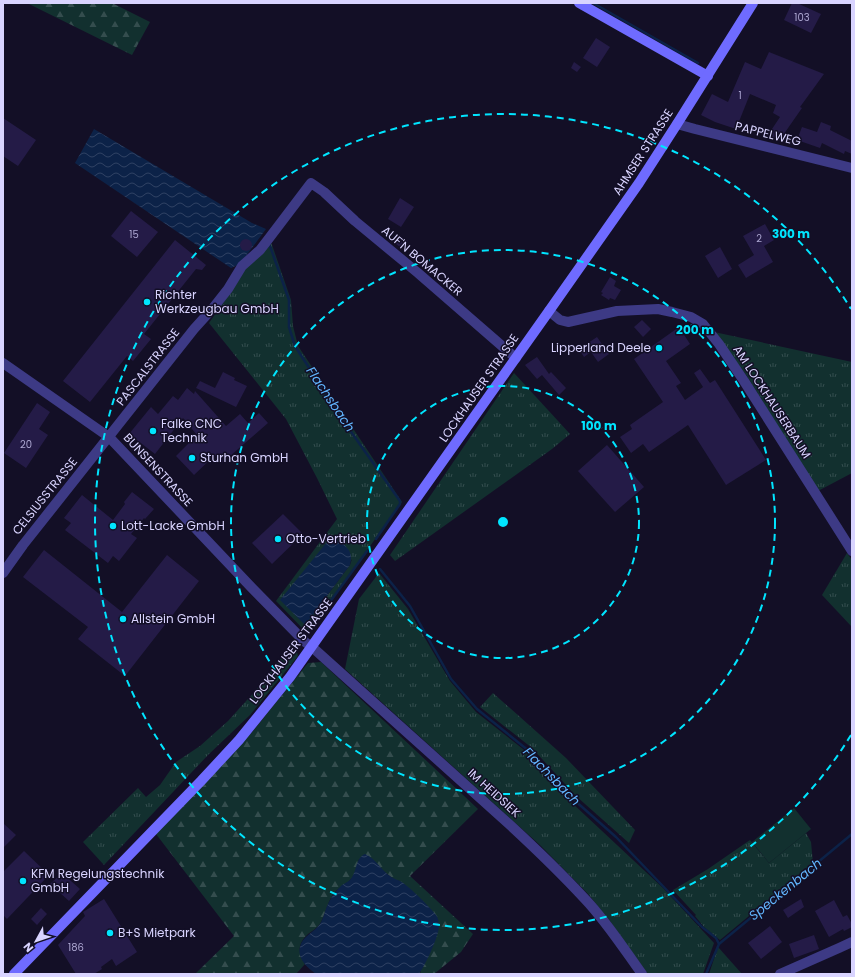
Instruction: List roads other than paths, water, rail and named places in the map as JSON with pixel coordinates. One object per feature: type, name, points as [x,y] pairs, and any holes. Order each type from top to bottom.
[{"type":"street","points":[[578,3],[708,76]]},
{"type":"street","name":"AHMSER STRASSE","points":[[549,311],[639,183],[754,3]]},
{"type":"street","name":"PAPPELWEG","points":[[677,124],[852,168]]},
{"type":"street","name":"AUF'N BOMACKER","points":[[311,183],[324,192],[355,221],[418,273],[516,358]]},
{"type":"street","name":"PASCALSTRASSE","points":[[109,437],[228,289],[242,266],[260,250],[311,183]]},
{"type":"street","name":"AM LOCKHAUSERBAUM","points":[[549,311],[560,320],[568,322],[617,311],[658,309],[691,317],[703,324],[719,344],[744,381],[852,551]]},
{"type":"street","name":"LOCKHAUSER STRASSE","points":[[14,974],[239,740],[290,677],[549,311]]},
{"type":"street","name":"BUNSENSTRASSE","points":[[3,363],[109,437],[252,588],[305,642],[312,647]]},
{"type":"street","name":"CELSIUSSTRASSE","points":[[3,573],[23,545],[109,437]]},
{"type":"street","name":"IM HEIDSIEK","points":[[312,647],[539,852],[586,899],[642,974]]},
{"type":"street","points":[[780,974],[852,942]]},
{"type":"water","points":[[94,129],[252,223],[266,229],[240,264],[231,268],[75,163]]},
{"type":"water","points":[[340,541],[346,546],[351,554],[350,565],[305,625],[280,600],[327,542]]},
{"type":"water","points":[[365,854],[373,859],[387,874],[408,887],[433,911],[437,917],[439,926],[437,937],[419,974],[316,974],[307,966],[300,955],[299,951],[301,943],[320,924],[332,897],[342,885],[350,880],[354,874],[359,859]]},
{"type":"waterway","points":[[593,3],[698,63]]},
{"type":"waterway","name":"Flachsbach","points":[[270,246],[289,300],[289,327],[295,346],[342,419],[400,501],[400,504],[376,539]]},
{"type":"waterway","points":[[319,617],[367,551]]},
{"type":"waterway","name":"Flachsbach","points":[[380,569],[410,606],[451,679],[477,709],[529,751],[573,799],[616,837],[702,927],[716,938],[719,944],[706,974]]},
{"type":"waterway","name":"Speckenbach","points":[[719,944],[852,834]]},
{"type":"place","name":"Richter Werkzeugbau GmbH","points":[[147,302]]},
{"type":"place","name":"Lipperland Deele","points":[[659,348]]},
{"type":"place","name":"Falke CNC Technik","points":[[153,431]]},
{"type":"place","name":"Sturhan GmbH","points":[[192,458]]},
{"type":"place","name":"Lott-Lacke GmbH","points":[[113,526]]},
{"type":"place","name":"Otto-Vertrieb","points":[[278,539]]},
{"type":"place","name":"Allstein GmbH","points":[[123,619]]},
{"type":"place","name":"KFM Regelungstechnik GmbH","points":[[23,881]]},
{"type":"place","name":"B+S Mietpark","points":[[110,933]]}]
